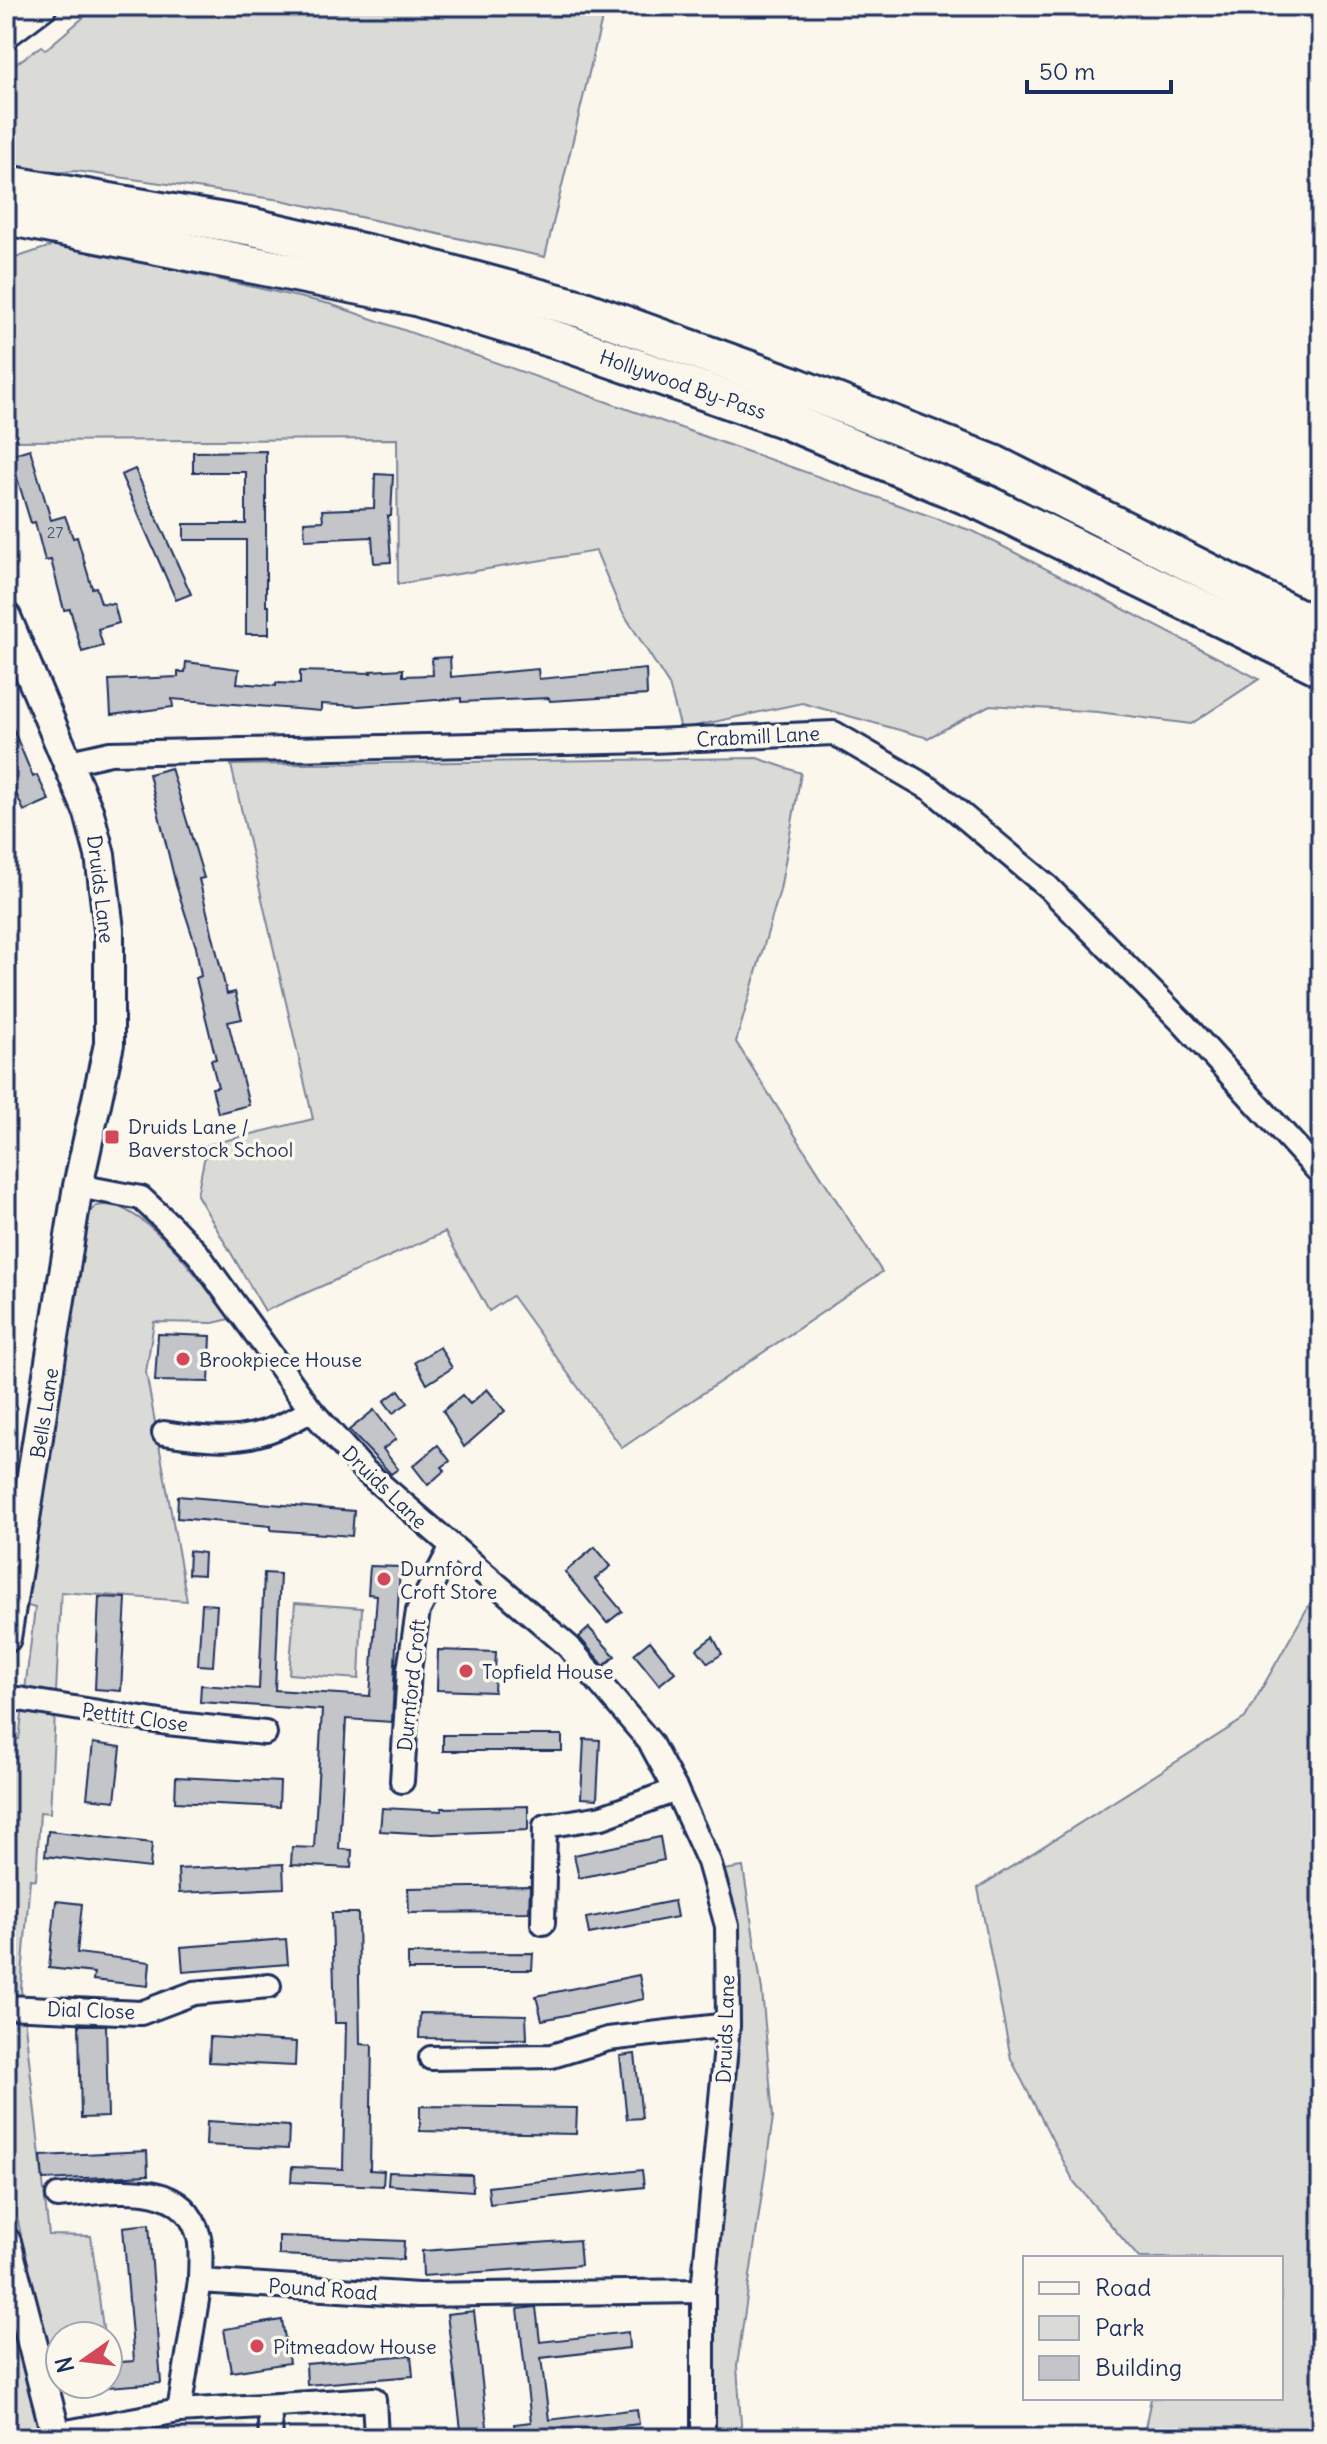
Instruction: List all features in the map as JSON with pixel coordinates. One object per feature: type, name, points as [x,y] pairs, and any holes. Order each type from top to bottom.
[{"type":"highway","name":"Hollywood By-Pass","points":[[6,184],[267,231],[414,264],[581,309],[795,386],[994,464],[1321,629]]},
{"type":"highway","name":"Hollywood By-Pass","points":[[6,216],[416,297],[566,343],[783,419],[984,503],[1321,667]]},
{"type":"street","name":"Druids Lane","points":[[6,617],[15,658],[70,762],[100,855],[109,930],[109,1044],[78,1186],[141,1198],[169,1224],[198,1254],[311,1410],[364,1470],[568,1646],[650,1742],[709,1862],[723,1910],[728,2025],[703,2291],[703,2438]]},
{"type":"street","name":"Crabmill Lane","points":[[70,762],[110,753],[652,741],[834,733],[932,790],[1048,887],[1184,1024],[1321,1174]]},
{"type":"street","name":"Bells Lane","points":[[6,1638],[10,1584],[43,1423],[78,1186]]},
{"type":"street","points":[[164,1433],[208,1440],[249,1439],[311,1410]]},
{"type":"street","name":"Durnford Croft","points":[[402,1781],[409,1670],[418,1611],[451,1548]]},
{"type":"street","name":"Pettitt Close","points":[[6,1697],[167,1723],[265,1733]]},
{"type":"street","points":[[543,1923],[545,1826],[602,1817],[676,1790]]},
{"type":"street","name":"Dial Close","points":[[6,2007],[141,2013],[194,1993],[269,1986]]},
{"type":"street","points":[[431,2058],[552,2056],[608,2039],[728,2025]]},
{"type":"street","points":[[58,2196],[151,2191],[182,2205],[199,2236],[200,2281],[179,2411]]},
{"type":"street","points":[[6,2242],[57,2436],[179,2411],[374,2399],[376,2438]]},
{"type":"street","name":"Pound Road","points":[[200,2281],[418,2295],[703,2291]]},
{"type":"street","points":[[269,2406],[271,2438]]},
{"type":"shaded area","points":[[245,2422],[255,2438],[105,2438]]},
{"type":"green space","points":[[97,6],[605,6],[545,257],[281,200],[76,171],[27,175],[6,168],[6,71],[41,46],[45,50]]},
{"type":"green space","points":[[57,244],[330,304],[975,532],[1259,679],[1191,724],[1098,712],[990,705],[928,738],[802,703],[681,729],[669,685],[620,608],[596,551],[398,584],[397,439],[6,441],[6,261]]},
{"type":"green space","points":[[757,758],[801,773],[780,890],[736,1042],[882,1272],[622,1448],[512,1296],[489,1311],[445,1232],[265,1311],[197,1195],[207,1145],[313,1119],[231,765]]},
{"type":"green space","points":[[113,1204],[148,1225],[178,1253],[230,1319],[213,1323],[154,1322],[146,1372],[187,1601],[61,1592],[50,1813],[40,1812],[36,1880],[30,1879],[21,1989],[49,2235],[91,2236],[102,2320],[44,2320],[44,2349],[17,2216],[6,2117],[6,1740],[19,1739],[35,1608],[21,1604],[84,1218],[96,1206]]},
{"type":"green space","points":[[1321,1584],[1321,2438],[1143,2438],[1151,2400],[1283,2400],[1283,2256],[1137,2256],[1074,2182],[1011,2059],[978,1888],[1245,1718]]},
{"type":"green space","points":[[295,1603],[362,1608],[359,1679],[289,1674]]},
{"type":"green space","points":[[743,1867],[762,1990],[773,2117],[737,2366],[742,2438],[712,2438],[710,2385],[714,2279],[740,2014],[723,1870]]},
{"type":"green space","points":[[15,2319],[47,2438],[6,2438],[6,2321]]},
{"type":"building","points":[[30,449],[51,520],[65,516],[73,538],[77,537],[92,588],[96,587],[101,603],[114,604],[119,623],[98,629],[103,646],[82,652],[70,609],[64,610],[51,560],[45,561],[35,522],[31,523],[10,455]]},
{"type":"building","points":[[266,451],[266,606],[269,606],[269,634],[246,634],[246,540],[184,540],[184,524],[246,524],[246,472],[193,472],[193,452]]},
{"type":"building","points":[[135,469],[191,594],[176,600],[121,475]]},
{"type":"building","points":[[375,474],[393,475],[391,516],[388,516],[391,562],[374,563],[372,537],[305,540],[304,522],[323,521],[322,510],[374,508]]},
{"type":"building","points":[[450,657],[451,677],[538,669],[539,679],[646,669],[647,695],[550,701],[549,698],[461,702],[461,698],[359,706],[321,704],[321,711],[172,699],[173,707],[111,715],[109,680],[178,677],[178,672],[185,672],[186,662],[239,669],[237,683],[276,686],[276,683],[300,684],[300,671],[371,673],[403,669],[403,676],[433,675],[432,658]]},
{"type":"building","points":[[6,712],[33,777],[37,775],[49,800],[24,811],[6,772]]},
{"type":"building","points":[[171,768],[204,878],[199,879],[227,994],[235,992],[242,1019],[228,1022],[249,1105],[218,1113],[212,1088],[218,1087],[211,1060],[216,1059],[196,978],[201,976],[196,947],[176,885],[149,774]]},
{"type":"building","name":"Brookpiece House","points":[[158,1334],[211,1336],[209,1382],[155,1381]]},
{"type":"building","points":[[440,1347],[452,1368],[427,1384],[415,1362]]},
{"type":"building","points":[[487,1389],[505,1411],[464,1447],[443,1411],[462,1395],[470,1404]]},
{"type":"building","points":[[399,1390],[408,1403],[393,1413],[384,1401]]},
{"type":"building","points":[[374,1410],[396,1439],[383,1449],[398,1469],[391,1474],[349,1430]]},
{"type":"building","points":[[438,1445],[450,1461],[428,1485],[413,1466]]},
{"type":"building","points":[[178,1496],[354,1511],[352,1536],[177,1518]]},
{"type":"building","points":[[595,1547],[611,1566],[595,1579],[622,1611],[607,1623],[565,1572]]},
{"type":"building","points":[[189,1551],[204,1553],[203,1575],[188,1574]]},
{"type":"building","points":[[370,1566],[400,1567],[392,1722],[346,1719],[339,1849],[352,1850],[351,1868],[291,1865],[292,1847],[314,1848],[322,1710],[200,1702],[201,1685],[259,1689],[264,1573],[280,1574],[275,1690],[370,1696],[377,1595],[368,1594]]},
{"type":"building","points":[[99,1597],[126,1598],[121,1691],[95,1689]]},
{"type":"building","points":[[202,1604],[217,1605],[213,1666],[198,1665]]},
{"type":"building","points":[[589,1628],[615,1656],[604,1666],[579,1637]]},
{"type":"building","points":[[713,1637],[722,1654],[708,1663],[697,1649]]},
{"type":"building","points":[[650,1641],[675,1672],[659,1685],[634,1654]]},
{"type":"building","name":"Topfield House","points":[[438,1650],[496,1652],[494,1692],[437,1690]]},
{"type":"building","points":[[443,1735],[562,1735],[562,1751],[443,1751]]},
{"type":"building","points":[[584,1739],[600,1740],[597,1799],[581,1798]]},
{"type":"building","points":[[93,1743],[121,1747],[115,1801],[87,1798]]},
{"type":"building","points":[[176,1777],[280,1782],[279,1807],[175,1802]]},
{"type":"building","points":[[528,1806],[528,1830],[433,1834],[380,1831],[382,1808],[442,1811],[442,1808]]},
{"type":"building","points":[[48,1831],[152,1843],[150,1868],[45,1856]]},
{"type":"building","points":[[660,1837],[664,1860],[579,1878],[574,1855]]},
{"type":"building","points":[[283,1864],[284,1888],[179,1893],[178,1869]]},
{"type":"building","points":[[530,1886],[529,1912],[409,1913],[408,1888]]},
{"type":"building","points":[[56,1901],[82,1904],[77,1953],[150,1962],[148,1986],[93,1980],[94,1973],[49,1968]]},
{"type":"building","points":[[674,1901],[677,1917],[589,1934],[586,1918]]},
{"type":"building","points":[[332,1913],[358,1913],[360,2044],[372,2045],[370,2170],[384,2171],[383,2186],[291,2182],[292,2167],[343,2169],[346,2023],[335,2023]]},
{"type":"building","points":[[286,1939],[288,1964],[183,1972],[181,1947]]},
{"type":"building","points":[[533,1953],[532,1970],[408,1970],[408,1954]]},
{"type":"building","points":[[639,1975],[644,1999],[542,2020],[536,1996]]},
{"type":"building","points":[[420,2013],[526,2015],[527,2039],[419,2038]]},
{"type":"building","points":[[79,2025],[106,2025],[108,2117],[81,2118]]},
{"type":"building","points":[[210,2037],[296,2042],[295,2066],[209,2062]]},
{"type":"building","points":[[635,2054],[642,2118],[627,2119],[620,2056]]},
{"type":"building","points":[[420,2106],[577,2108],[576,2134],[420,2131]]},
{"type":"building","points":[[207,2121],[289,2126],[288,2149],[206,2145]]},
{"type":"building","points":[[147,2151],[148,2175],[43,2180],[41,2156]]},
{"type":"building","points":[[642,2170],[644,2187],[490,2204],[488,2187]]},
{"type":"building","points":[[389,2172],[472,2175],[473,2191],[388,2185]]},
{"type":"building","points":[[149,2224],[161,2383],[124,2386],[124,2362],[134,2361],[123,2227]]},
{"type":"building","points":[[279,2236],[404,2241],[403,2260],[279,2255]]},
{"type":"building","points":[[579,2240],[581,2265],[423,2276],[422,2251]]},
{"type":"building","points":[[536,2307],[540,2342],[628,2332],[629,2348],[541,2358],[549,2420],[637,2409],[639,2424],[516,2438],[514,2424],[531,2422],[518,2309]]},
{"type":"building","points":[[474,2311],[488,2435],[462,2438],[447,2314]]},
{"type":"building","name":"Pitmeadow House","points":[[282,2320],[289,2363],[231,2372],[224,2329]]},
{"type":"building","points":[[411,2355],[413,2376],[307,2385],[306,2364]]},
{"type":"place","name":"Druids Lane / Baverstock School","points":[[112,1137]]},
{"type":"place","name":"Brookpiece House","points":[[183,1359]]},
{"type":"place","name":"Durnford Croft Store","points":[[384,1579]]},
{"type":"place","name":"Topfield House","points":[[466,1671]]},
{"type":"place","name":"Pitmeadow House","points":[[257,2346]]}]
